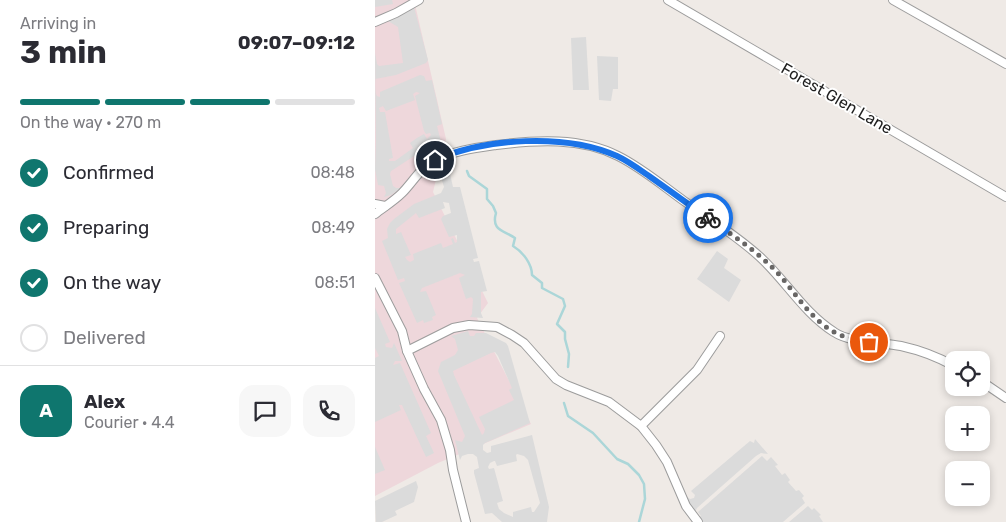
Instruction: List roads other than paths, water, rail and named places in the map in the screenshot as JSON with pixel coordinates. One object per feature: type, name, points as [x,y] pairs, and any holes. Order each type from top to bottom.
[{"type":"street","points":[[375,22],[419,0]]},
{"type":"street","name":"Forest Glen Lane","points":[[668,0],[1006,197]]},
{"type":"street","points":[[893,0],[1006,64]]},
{"type":"street","points":[[375,214],[401,194],[430,163],[448,155],[479,147],[516,142],[559,141],[592,147],[618,156],[744,242],[775,270],[821,323],[837,334],[869,342],[901,346],[945,362]]},
{"type":"street","points":[[375,204],[385,206]]},
{"type":"street","points":[[375,278],[401,331],[407,351],[424,389],[441,420],[450,450],[466,522]]},
{"type":"street","points":[[407,351],[453,328],[469,325],[497,327],[523,343],[556,379],[566,385],[609,402],[641,426],[657,445],[667,462],[686,506],[698,522]]},
{"type":"street","points":[[641,426],[697,370],[719,336]]},
{"type":"street","points":[[990,387],[1006,398]]},
{"type":"waterway","points":[[467,171],[469,176],[487,189],[487,199],[496,213],[495,223],[499,229],[515,238],[513,246],[526,259],[532,275],[542,283],[542,288],[563,299],[565,306],[557,324],[565,332],[569,354],[568,367]]},
{"type":"waterway","points":[[564,403],[568,416],[593,433],[617,459],[628,464],[639,475],[644,484],[645,499],[639,522]]}]
